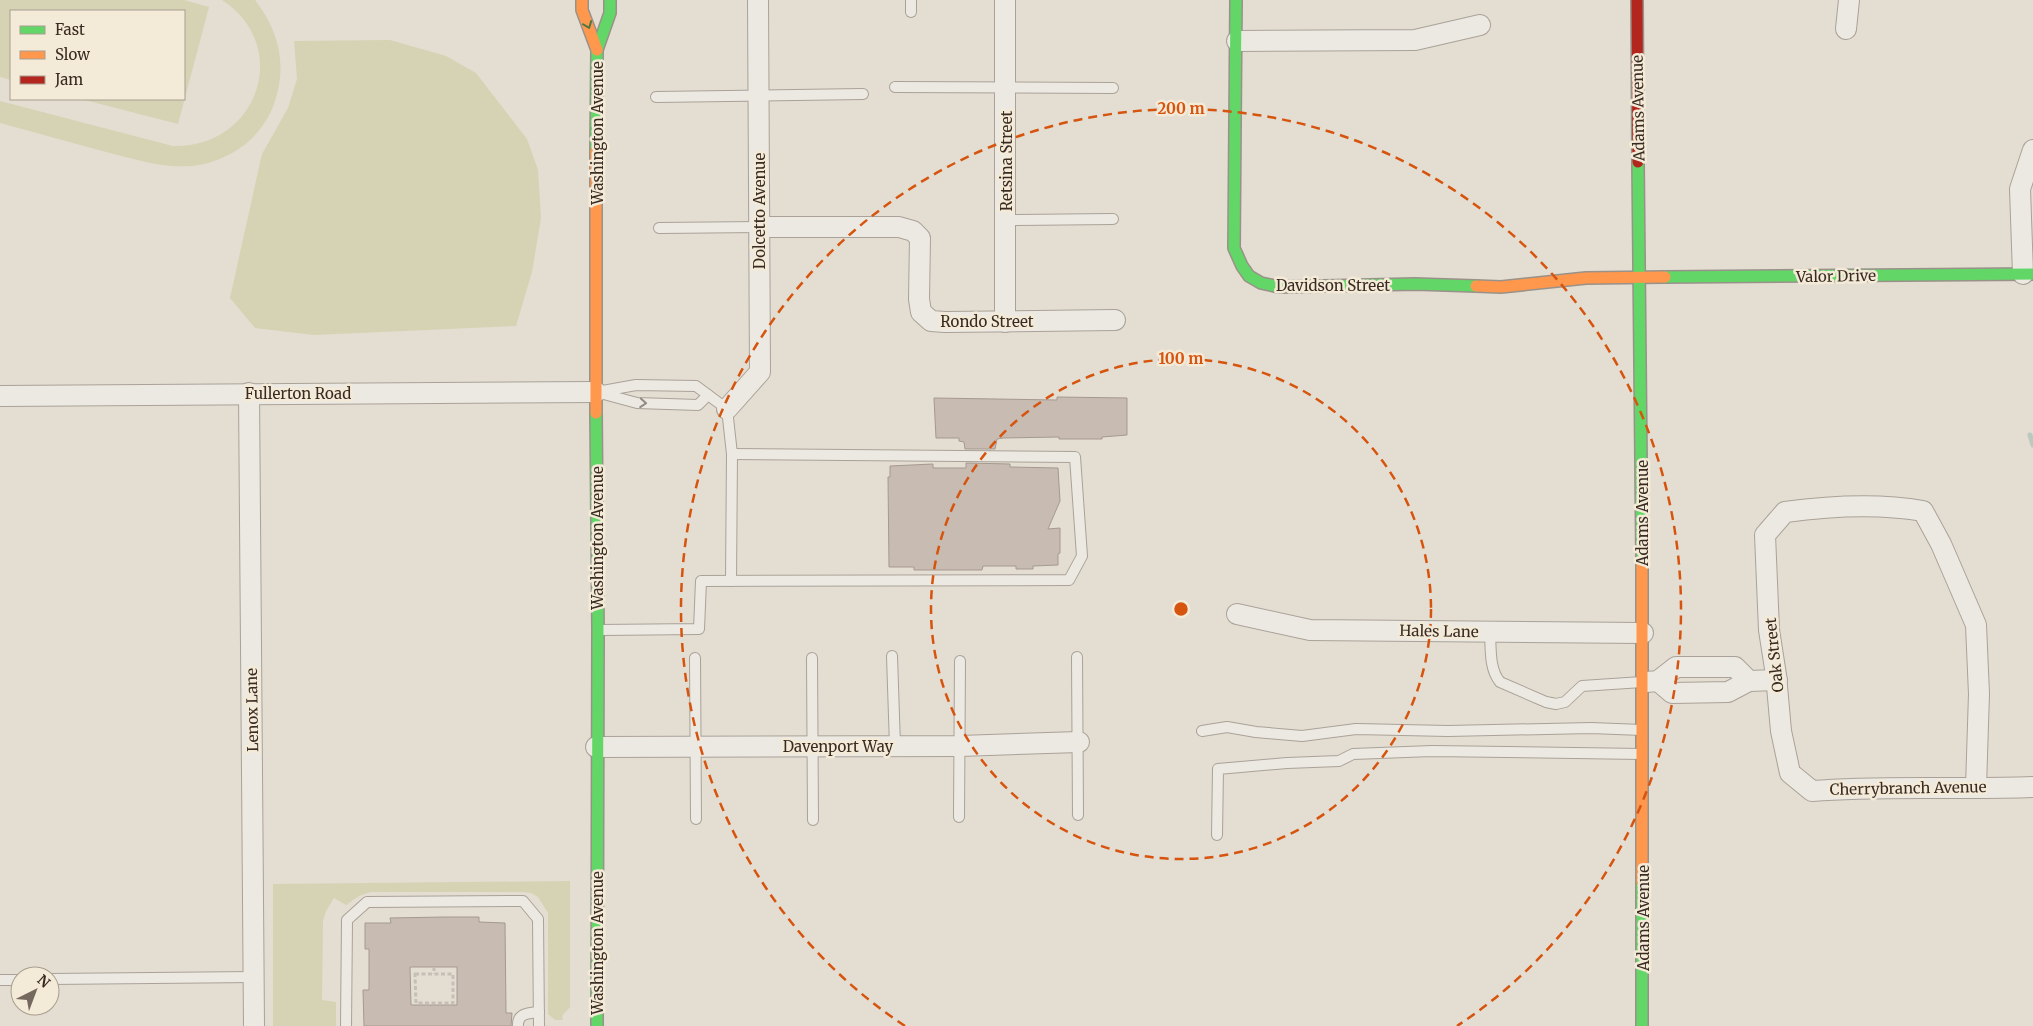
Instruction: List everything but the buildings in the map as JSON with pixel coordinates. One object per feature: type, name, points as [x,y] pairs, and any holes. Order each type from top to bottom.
[{"type":"street","name":"Washington Avenue","points":[[582,0],[582,10],[597,50]]},
{"type":"street","name":"Washington Avenue","points":[[597,1026],[597,50],[610,13],[610,0]]},
{"type":"street","name":"Dolcetto Avenue","points":[[727,408],[760,372],[758,0]]},
{"type":"street","name":"Retsina Street","points":[[1006,0],[1006,322]]},
{"type":"street","name":"Davidson Street","points":[[1236,0],[1234,248],[1243,269],[1258,283],[1287,287],[1415,284],[1501,287],[1578,279],[1640,278]]},
{"type":"street","name":"Adams Avenue","points":[[1637,0],[1642,633],[1650,682],[1643,730],[1642,1026]]},
{"type":"street","points":[[1846,29],[1850,0]]},
{"type":"street","points":[[1237,41],[1415,40],[1480,25]]},
{"type":"street","points":[[2028,274],[2020,189],[2033,150]]},
{"type":"street","name":"Rondo Street","points":[[759,227],[899,227],[913,231],[920,238],[919,299],[921,312],[931,320],[945,322],[1115,320]]},
{"type":"street","name":"Valor Drive","points":[[1640,278],[2028,274]]},
{"type":"street","name":"Fullerton Road","points":[[0,396],[596,392]]},
{"type":"street","name":"Lenox Lane","points":[[249,393],[254,1026]]},
{"type":"street","name":"Oak Street","points":[[1790,773],[1781,731],[1777,680],[1769,630],[1766,535],[1785,512],[1853,507],[1902,508],[1922,511],[1941,544],[1976,625],[1979,694],[1976,787]]},
{"type":"street","name":"Hales Lane","points":[[1236,614],[1310,630],[1642,633]]},
{"type":"street","points":[[1650,682],[1676,667],[1735,667],[1749,681]]},
{"type":"street","points":[[1707,667],[1708,692]]},
{"type":"street","points":[[1650,682],[1672,693],[1728,692],[1749,681],[1777,680]]},
{"type":"street","name":"Davenport Way","points":[[596,747],[960,746],[1079,742]]},
{"type":"street","name":"Cherrybranch Avenue","points":[[1790,773],[1812,791],[1855,788],[2033,787]]},
{"type":"lane","points":[[911,12],[912,0]]},
{"type":"lane","points":[[896,87],[1113,88]]},
{"type":"lane","points":[[656,97],[863,94]]},
{"type":"lane","points":[[1006,220],[1113,218]]},
{"type":"lane","points":[[659,228],[759,227]]},
{"type":"lane","points":[[596,392],[636,385],[696,386],[727,408],[732,454],[731,581]]},
{"type":"lane","points":[[596,392],[637,403],[698,405],[708,395]]},
{"type":"lane","points":[[598,630],[699,629],[701,581],[1069,580],[1082,556],[1076,456],[732,454]]},
{"type":"lane","points":[[1490,632],[1493,667],[1500,682],[1546,702],[1556,704],[1565,702],[1582,686],[1650,682]]},
{"type":"lane","points":[[892,656],[894,746]]},
{"type":"lane","points":[[1077,657],[1078,815]]},
{"type":"lane","points":[[695,658],[696,819]]},
{"type":"lane","points":[[812,658],[813,820]]},
{"type":"lane","points":[[959,817],[960,661]]},
{"type":"lane","points":[[1202,731],[1228,727],[1256,732],[1302,736],[1356,729],[1448,731],[1591,728],[1643,730]]},
{"type":"lane","points":[[1217,835],[1218,769],[1286,763],[1339,761],[1353,754],[1432,751],[1643,754]]},
{"type":"lane","points":[[346,1026],[347,920],[368,902],[523,901],[538,919],[539,1026]]},
{"type":"lane","points":[[60,979],[254,978]]},
{"type":"lane","points":[[518,1026],[520,1016],[539,1012]]},
{"type":"path","points":[[434,967],[434,974]]},
{"type":"path","points":[[416,974],[434,974],[453,974],[453,1004],[416,1003],[416,974]]},
{"type":"shaded area","points":[[0,0],[184,0],[209,7],[185,98],[185,10],[10,10],[10,80],[0,77]]},
{"type":"shaded area","points":[[222,0],[255,0],[266,15],[276,39],[279,52],[280,77],[274,104],[265,123],[246,144],[222,158],[204,164],[169,166],[133,159],[0,123],[0,101],[173,146],[202,142],[227,130],[245,113],[256,91],[260,67],[256,42],[244,20]]},
{"type":"shaded area","points":[[390,40],[446,56],[476,73],[527,139],[538,170],[541,218],[532,272],[516,326],[314,335],[255,328],[230,298],[262,154],[288,108],[297,79],[294,41]]},
{"type":"shaded area","points":[[85,100],[184,100],[178,124]]},
{"type":"shaded area","points":[[570,881],[570,1007],[562,1016],[563,1020],[555,1020],[548,1014],[548,913],[538,897],[531,893],[523,892],[371,892],[359,896],[346,905],[334,898],[326,911],[323,921],[322,1000],[336,1002],[336,1026],[273,1026],[273,884]]},
{"type":"waterway","points":[[2030,435],[2033,445]]},
{"type":"traffic: fast","points":[[596,151],[597,50],[610,13],[610,0]]},
{"type":"traffic: fast","points":[[1236,0],[1234,248],[1249,276],[1261,283],[1279,287],[1415,284],[1476,286]]},
{"type":"traffic: fast","points":[[1638,162],[1642,560]]},
{"type":"traffic: fast","points":[[1665,277],[2033,274]]},
{"type":"traffic: fast","points":[[596,413],[598,630],[597,1026]]},
{"type":"traffic: fast","points":[[1642,882],[1642,1026]]},
{"type":"traffic: slow","points":[[582,0],[582,10],[597,50]]},
{"type":"traffic: slow","points":[[596,151],[596,413]]},
{"type":"traffic: slow","points":[[1476,286],[1501,287],[1586,278],[1665,277]]},
{"type":"traffic: slow","points":[[1642,560],[1642,882]]},
{"type":"traffic: jam","points":[[1637,0],[1638,162]]}]
